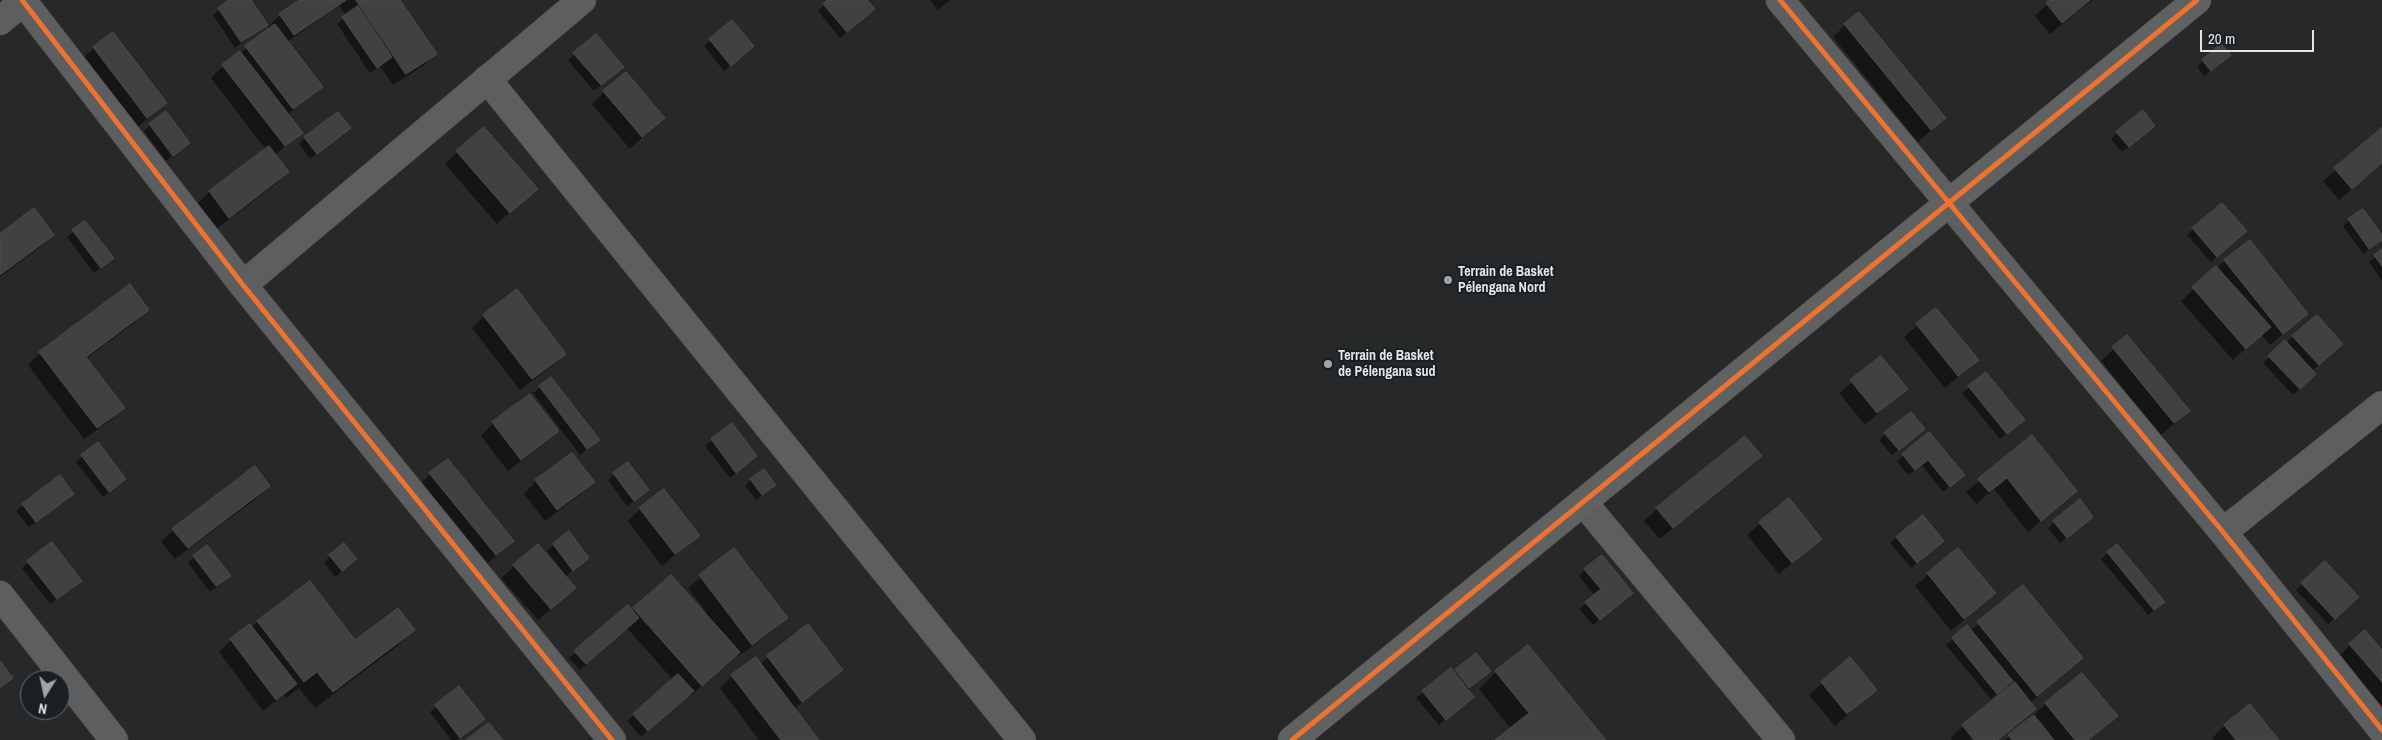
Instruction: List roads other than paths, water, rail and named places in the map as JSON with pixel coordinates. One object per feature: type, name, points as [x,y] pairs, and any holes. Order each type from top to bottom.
[{"type":"street","points":[[0,21],[24,0],[243,285],[612,740]]},
{"type":"street","points":[[243,285],[582,0]]},
{"type":"street","points":[[1780,0],[2223,532],[2382,730]]},
{"type":"street","points":[[1292,740],[2197,0]]},
{"type":"street","points":[[487,79],[1022,740]]},
{"type":"street","points":[[2223,532],[2382,405]]},
{"type":"street","points":[[1583,502],[1781,740]]},
{"type":"street","points":[[0,595],[114,740]]},
{"type":"place","name":"Terrain de Basket Pélengana Nord","points":[[1448,280]]},
{"type":"place","name":"Terrain de Basket de Pélengana sud","points":[[1328,364]]}]
